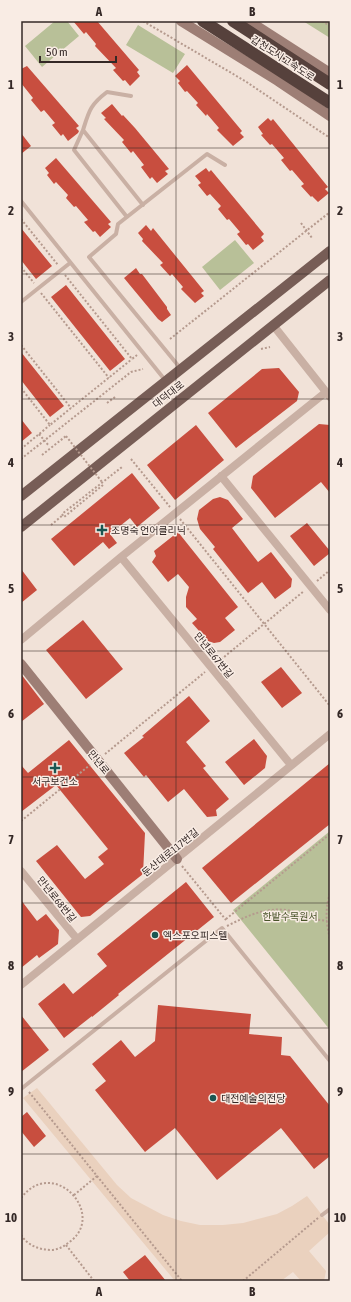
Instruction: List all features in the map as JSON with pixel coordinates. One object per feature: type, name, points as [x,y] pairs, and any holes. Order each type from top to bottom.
[{"type":"highway","name":"갑천도시고속도로","points":[[203,21],[330,103]]},
{"type":"highway","name":"갑천도시고속도로","points":[[233,21],[330,84]]},
{"type":"main road","name":"대덕대로","points":[[21,496],[330,251]]},
{"type":"main road","name":"대덕대로","points":[[21,526],[330,280]]},
{"type":"street","points":[[181,21],[278,81],[330,116]]},
{"type":"street","points":[[249,21],[330,73]]},
{"type":"street","points":[[21,640],[221,476],[328,394],[273,325]]},
{"type":"street","points":[[221,476],[330,610]]},
{"type":"street","name":"만년로67번길","points":[[121,557],[291,766]]},
{"type":"street","name":"만년로","points":[[21,664],[177,859]]},
{"type":"street","name":"둔산대로117번길","points":[[21,985],[330,734]]},
{"type":"street","name":"만년로68번길","points":[[21,871],[77,939]]},
{"type":"lane","points":[[127,217],[74,150],[83,130],[89,109],[96,101],[107,92],[131,96]]},
{"type":"lane","points":[[83,130],[143,205]]},
{"type":"lane","points":[[181,369],[89,257],[116,234],[118,224],[207,154],[225,165]]},
{"type":"lane","points":[[21,201],[166,381]]},
{"type":"lane","points":[[21,302],[70,263]]},
{"type":"lane","points":[[21,1089],[222,928],[330,1061]]},
{"type":"lane","points":[[322,1215],[330,1209]]},
{"type":"path","points":[[144,21],[245,81],[330,138]]},
{"type":"path","points":[[322,21],[330,26]]},
{"type":"path","points":[[170,339],[330,212]]},
{"type":"path","points":[[21,219],[132,359]]},
{"type":"path","points":[[300,223],[312,238]]},
{"type":"path","points":[[21,267],[109,378]]},
{"type":"path","points":[[21,345],[71,408]]},
{"type":"path","points":[[21,449],[142,352]]},
{"type":"path","points":[[21,459],[131,372],[143,369]]},
{"type":"path","points":[[21,388],[50,425]]},
{"type":"path","points":[[107,403],[115,397]]},
{"type":"path","points":[[40,434],[49,446]]},
{"type":"path","points":[[42,455],[66,436],[103,483]]},
{"type":"path","points":[[131,459],[330,706]]},
{"type":"path","points":[[51,525],[63,515],[62,514],[122,467]]},
{"type":"path","points":[[21,821],[330,570]]},
{"type":"path","points":[[222,928],[226,919],[330,834]]},
{"type":"path","points":[[177,859],[226,919]]},
{"type":"path","points":[[330,893],[326,906],[330,939]]},
{"type":"path","points":[[222,928],[240,919],[268,909],[281,909],[299,912],[310,918],[327,921]]},
{"type":"path","points":[[30,1093],[182,1281]]},
{"type":"path","points":[[74,1195],[97,1176]]},
{"type":"path","points":[[21,1198],[34,1186],[44,1183],[55,1184],[66,1188],[74,1195],[80,1205],[82,1216],[80,1228],[74,1238],[66,1245],[55,1250],[44,1250],[33,1246],[24,1240],[21,1235]]},
{"type":"path","points":[[243,1281],[322,1215]]},
{"type":"path","points":[[66,1245],[94,1281]]},
{"type":"green space","points":[[55,21],[67,21],[79,36],[42,67],[25,46]]},
{"type":"green space","points":[[303,21],[330,21],[330,38]]},
{"type":"green space","points":[[138,25],[185,54],[173,73],[126,45]]},
{"type":"green space","points":[[235,240],[254,263],[220,290],[202,267]]},
{"type":"green space","name":"한밭수목원서","points":[[330,831],[330,1030],[233,910]]},
{"type":"shaded area","points":[[37,1088],[117,1185],[131,1198],[163,1215],[200,1225],[243,1223],[277,1214],[307,1196],[330,1225],[330,1232],[309,1251],[326,1271],[324,1281],[301,1281],[293,1272],[281,1281],[175,1281],[23,1098]]},
{"type":"building","points":[[73,21],[97,21],[139,70],[137,72],[140,76],[130,86],[125,80],[123,81],[113,70],[116,68],[95,46],[96,44],[86,32],[84,34]]},
{"type":"building","points":[[187,65],[242,131],[240,133],[244,137],[233,146],[217,130],[219,128],[207,114],[206,116],[196,105],[198,103],[187,91],[185,92],[178,83],[180,81],[175,76]]},
{"type":"building","points":[[27,66],[79,126],[76,128],[79,131],[78,133],[68,141],[63,134],[61,136],[52,125],[55,123],[44,110],[41,112],[31,100],[33,98],[21,83],[21,69]]},
{"type":"building","points":[[112,104],[135,128],[169,169],[165,171],[168,174],[157,183],[152,177],[150,179],[141,167],[144,165],[133,151],[131,153],[122,142],[124,140],[104,119],[106,118],[101,113]]},
{"type":"building","points":[[268,118],[271,121],[273,119],[328,187],[325,189],[329,193],[318,202],[301,186],[304,184],[281,160],[284,158],[272,144],[270,145],[261,135],[263,134],[258,127]]},
{"type":"building","points":[[21,133],[31,146],[21,154]]},
{"type":"building","points":[[56,158],[111,222],[108,224],[111,227],[100,237],[84,222],[88,220],[76,206],[74,207],[66,198],[68,195],[56,182],[54,184],[47,175],[49,173],[45,168]]},
{"type":"building","points":[[206,168],[209,172],[211,170],[264,234],[261,237],[264,241],[253,250],[248,244],[246,245],[237,234],[240,232],[218,209],[221,206],[210,194],[207,196],[198,185],[201,183],[195,176]]},
{"type":"building","points":[[146,225],[151,231],[153,228],[204,291],[201,293],[204,296],[195,303],[181,289],[183,287],[172,274],[170,276],[160,265],[163,263],[142,241],[143,239],[138,233]]},
{"type":"building","points":[[21,228],[52,266],[36,279],[21,260]]},
{"type":"building","points":[[136,268],[167,307],[171,315],[162,322],[124,278]]},
{"type":"building","points":[[66,285],[125,359],[110,371],[51,297]]},
{"type":"building","points":[[21,352],[64,406],[50,417],[21,380]]},
{"type":"building","points":[[279,368],[299,392],[297,401],[236,448],[208,413],[262,369]]},
{"type":"building","points":[[21,419],[32,433],[21,442]]},
{"type":"building","points":[[319,424],[330,425],[330,493],[321,482],[275,518],[251,488],[253,476]]},
{"type":"building","points":[[196,425],[224,460],[175,500],[147,465]]},
{"type":"building","points":[[132,473],[160,508],[137,527],[130,518],[110,534],[117,543],[109,549],[103,542],[74,566],[51,539]]},
{"type":"building","points":[[220,497],[228,500],[243,519],[232,528],[258,562],[271,552],[292,579],[291,587],[275,599],[262,582],[248,593],[213,549],[215,547],[200,529],[197,519],[199,510],[213,499]]},
{"type":"building","points":[[307,523],[330,551],[330,553],[314,566],[290,536]]},
{"type":"building","points":[[178,532],[238,607],[225,618],[235,630],[220,642],[214,643],[208,641],[192,623],[197,619],[186,607],[186,597],[189,587],[178,574],[168,582],[152,562],[156,556],[154,551]]},
{"type":"building","points":[[21,569],[37,590],[21,603]]},
{"type":"building","points":[[83,620],[123,669],[86,699],[46,650]]},
{"type":"building","points":[[281,667],[302,693],[282,708],[261,682]]},
{"type":"building","points":[[21,674],[44,704],[21,722]]},
{"type":"building","points":[[189,696],[210,721],[186,742],[206,766],[203,768],[229,799],[216,810],[217,816],[207,817],[184,789],[168,802],[146,775],[144,777],[124,753]]},
{"type":"building","points":[[254,739],[267,756],[265,768],[244,785],[225,762]]},
{"type":"building","points":[[69,740],[145,833],[143,874],[90,916],[81,917],[36,861],[57,845],[85,879],[104,864],[98,857],[108,849],[56,785],[21,812],[21,765],[28,773]]},
{"type":"building","points":[[330,763],[330,824],[231,903],[202,868]]},
{"type":"building","name":"엑스포오피스텔","points":[[186,882],[214,917],[118,994],[119,995],[92,1017],[64,1038],[38,1004],[64,983],[73,994],[107,966],[97,954]]},
{"type":"building","points":[[21,900],[37,921],[46,914],[59,930],[58,944],[39,958],[37,955],[21,968]]},
{"type":"building","name":"대전예술의전당","points":[[158,1005],[251,1014],[249,1034],[282,1037],[281,1055],[290,1056],[330,1106],[330,1156],[314,1169],[281,1128],[217,1180],[175,1128],[145,1152],[95,1090],[106,1081],[92,1064],[121,1040],[135,1057],[155,1041]]},
{"type":"building","points":[[21,1015],[49,1050],[21,1072]]},
{"type":"building","points":[[27,1112],[46,1136],[34,1147],[21,1131],[21,1117]]},
{"type":"building","points":[[145,1255],[166,1281],[130,1281],[123,1272]]},
{"type":"place","name":"조명숙 언어클리닉","points":[[102,530]]},
{"type":"place","name":"서구보건소","points":[[55,768]]},
{"type":"place","name":"엑스포오피스텔","points":[[155,935]]},
{"type":"place","name":"대전예술의전당","points":[[213,1098]]}]
